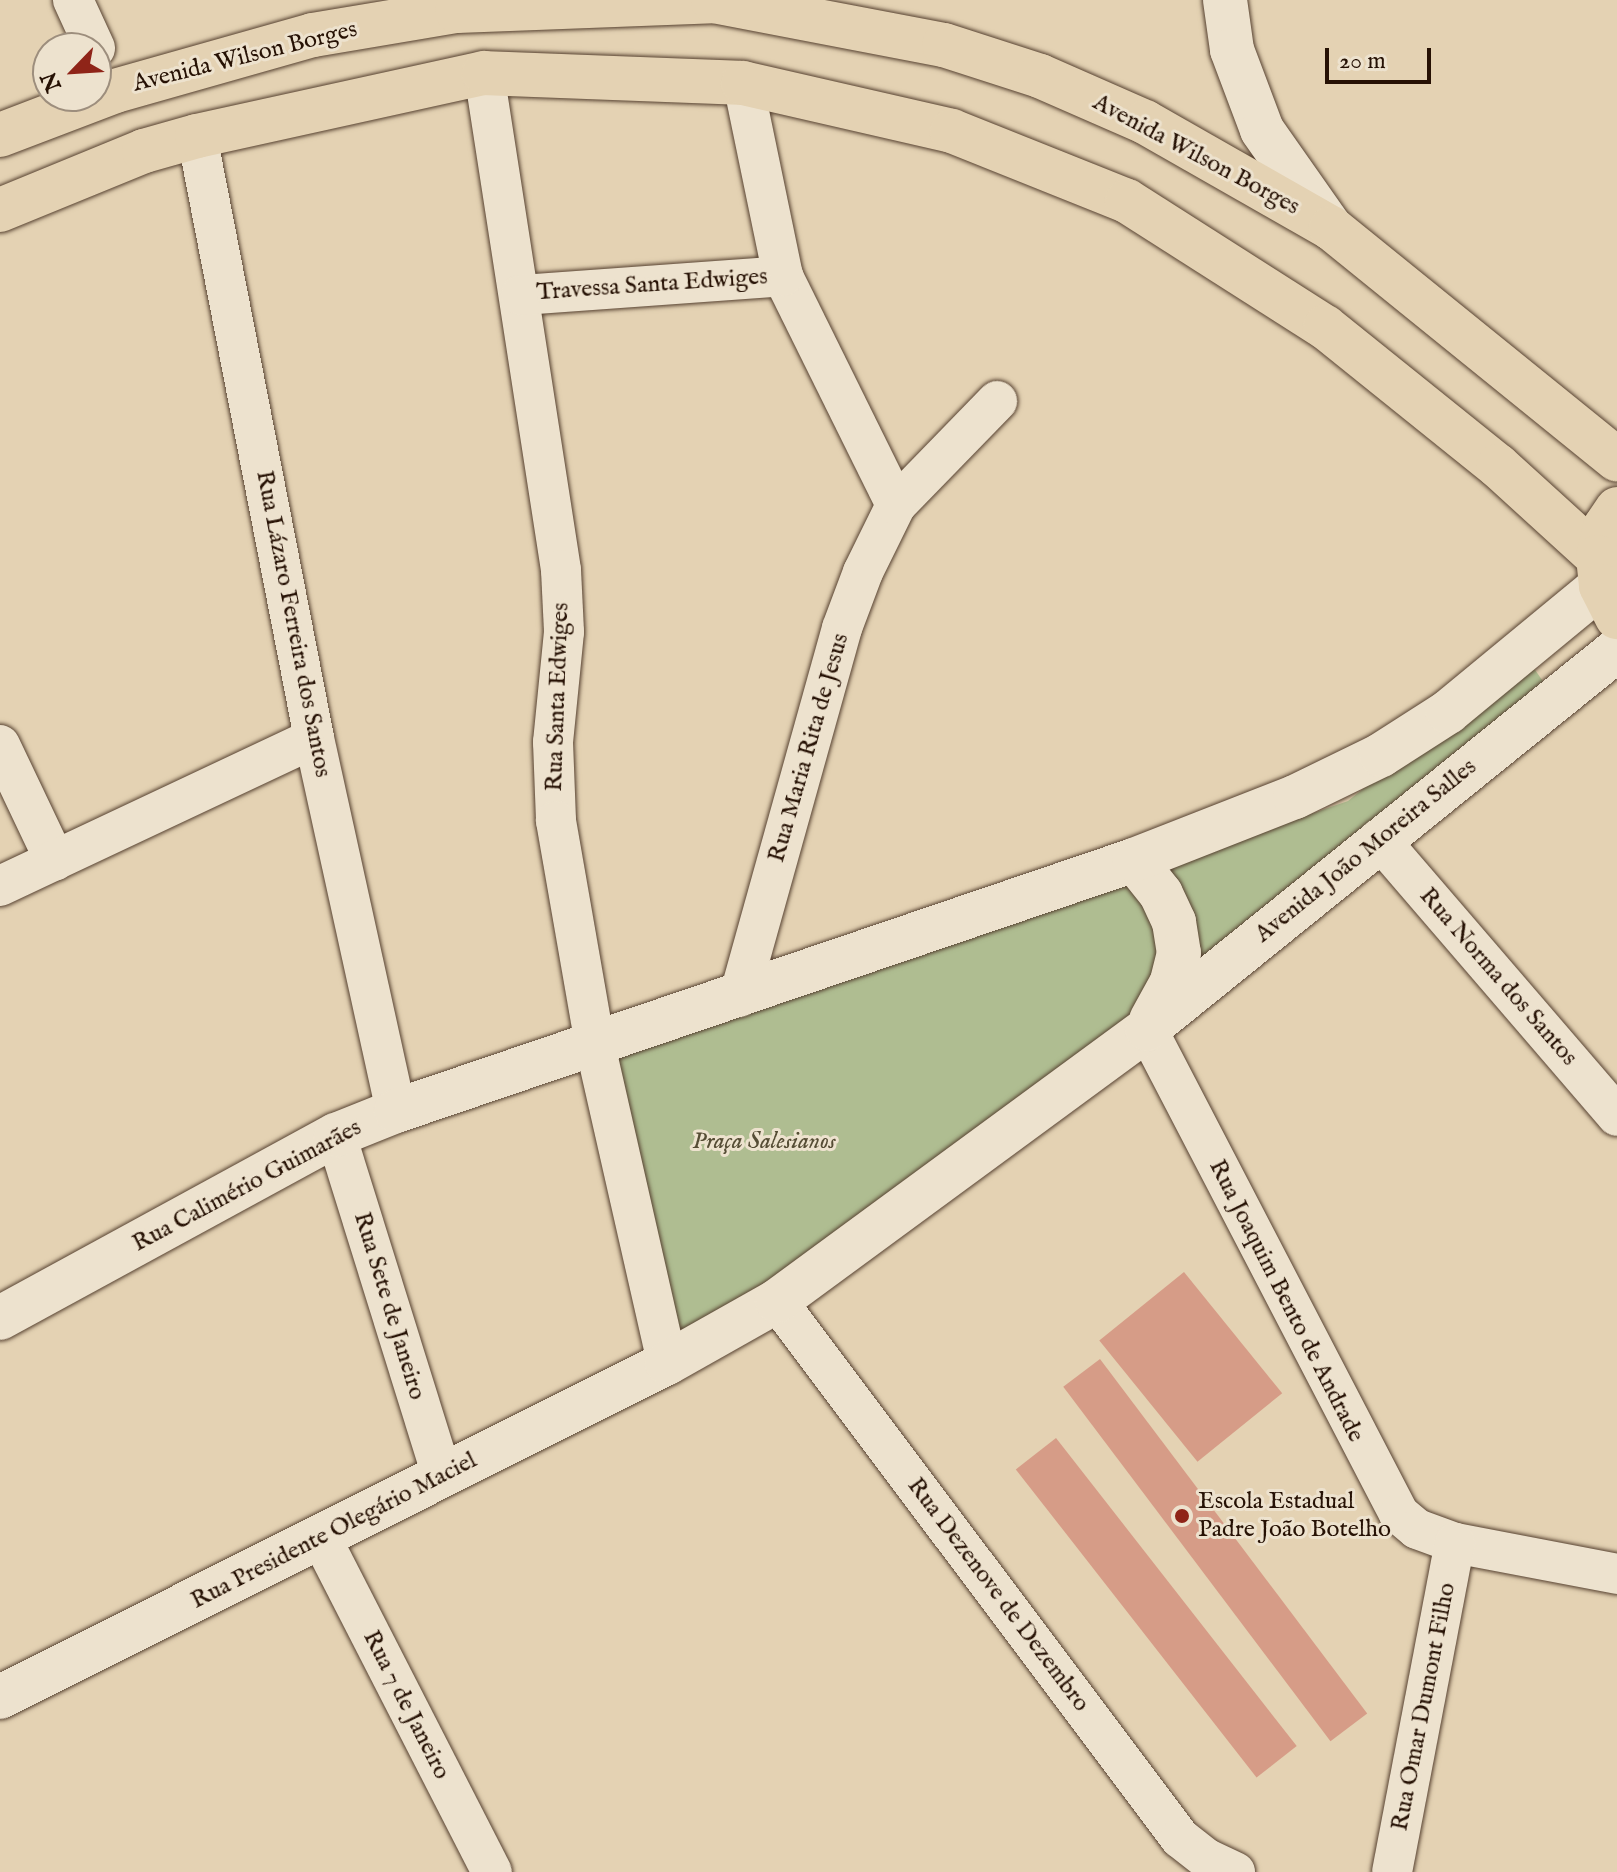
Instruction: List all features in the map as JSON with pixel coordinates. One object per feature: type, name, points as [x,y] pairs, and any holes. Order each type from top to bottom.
[{"type":"main road","name":"Avenida Wilson Borges","points":[[0,135],[115,91],[313,35],[457,11],[714,0],[944,45],[1040,76],[1145,122],[1331,228],[1617,460]]},
{"type":"main road","points":[[0,210],[144,151],[197,136],[484,73],[743,83],[952,131],[1127,201],[1325,327],[1498,466],[1605,587]]},
{"type":"main road","points":[[1605,587],[1605,527],[1617,509]]},
{"type":"street","points":[[73,0],[88,32]]},
{"type":"street","points":[[1225,0],[1232,50],[1262,130],[1331,228]]},
{"type":"street","name":"Rua Santa Edwiges","points":[[484,73],[521,295],[561,570],[564,632],[553,742],[556,821],[595,1045],[667,1363]]},
{"type":"street","points":[[743,83],[783,276],[896,505]]},
{"type":"street","points":[[112,84],[115,91]]},
{"type":"street","name":"Rua Lázaro Ferreira dos Santos","points":[[197,136],[314,738],[396,1111]]},
{"type":"street","name":"Travessa Santa Edwiges","points":[[521,295],[783,276]]},
{"type":"street","name":"Rua Maria Rita de Jesus","points":[[739,997],[842,628],[863,572],[896,505],[997,401]]},
{"type":"street","points":[[595,1045],[1134,860],[1295,797],[1381,755],[1448,712],[1605,587]]},
{"type":"street","name":"Avenida João Moreira Salles","points":[[1147,1029],[1602,662]]},
{"type":"street","points":[[0,886],[314,738]]},
{"type":"street","points":[[0,745],[55,861]]},
{"type":"street","name":"Rua Norma dos Santos","points":[[1379,839],[1617,1116]]},
{"type":"street","points":[[667,1363],[777,1301],[1147,1029],[1172,982],[1179,953],[1174,922],[1161,894],[1134,860]]},
{"type":"street","name":"Rua Joaquim Bento de Andrade","points":[[1147,1029],[1385,1494],[1399,1514],[1417,1529],[1455,1543],[1617,1574]]},
{"type":"street","name":"Rua Calimério Guimarães","points":[[0,1318],[336,1135],[396,1111],[595,1045]]},
{"type":"street","name":"Rua Sete de Janeiro","points":[[336,1135],[442,1476]]},
{"type":"street","name":"Rua Dezenove de Dezembro","points":[[777,1301],[1180,1838],[1207,1859],[1235,1872]]},
{"type":"street","name":"Rua Presidente Olegário Maciel","points":[[0,1697],[667,1363]]},
{"type":"street","name":"Rua 7 de Janeiro","points":[[321,1538],[492,1872]]},
{"type":"street","name":"Rua Omar Dumont Filho","points":[[1392,1872],[1455,1543]]},
{"type":"green space","name":"Praça Salesianos","points":[[1526,657],[1547,687],[1128,1041],[674,1348],[609,1056],[1348,801]]},
{"type":"building","points":[[1184,1272],[1282,1393],[1197,1462],[1099,1341]]},
{"type":"building","points":[[1100,1359],[1367,1714],[1330,1741],[1063,1387]]},
{"type":"building","points":[[1056,1438],[1297,1746],[1257,1778],[1016,1469]]},
{"type":"place","name":"Escola Estadual Padre João Botelho","points":[[1182,1516]]}]
